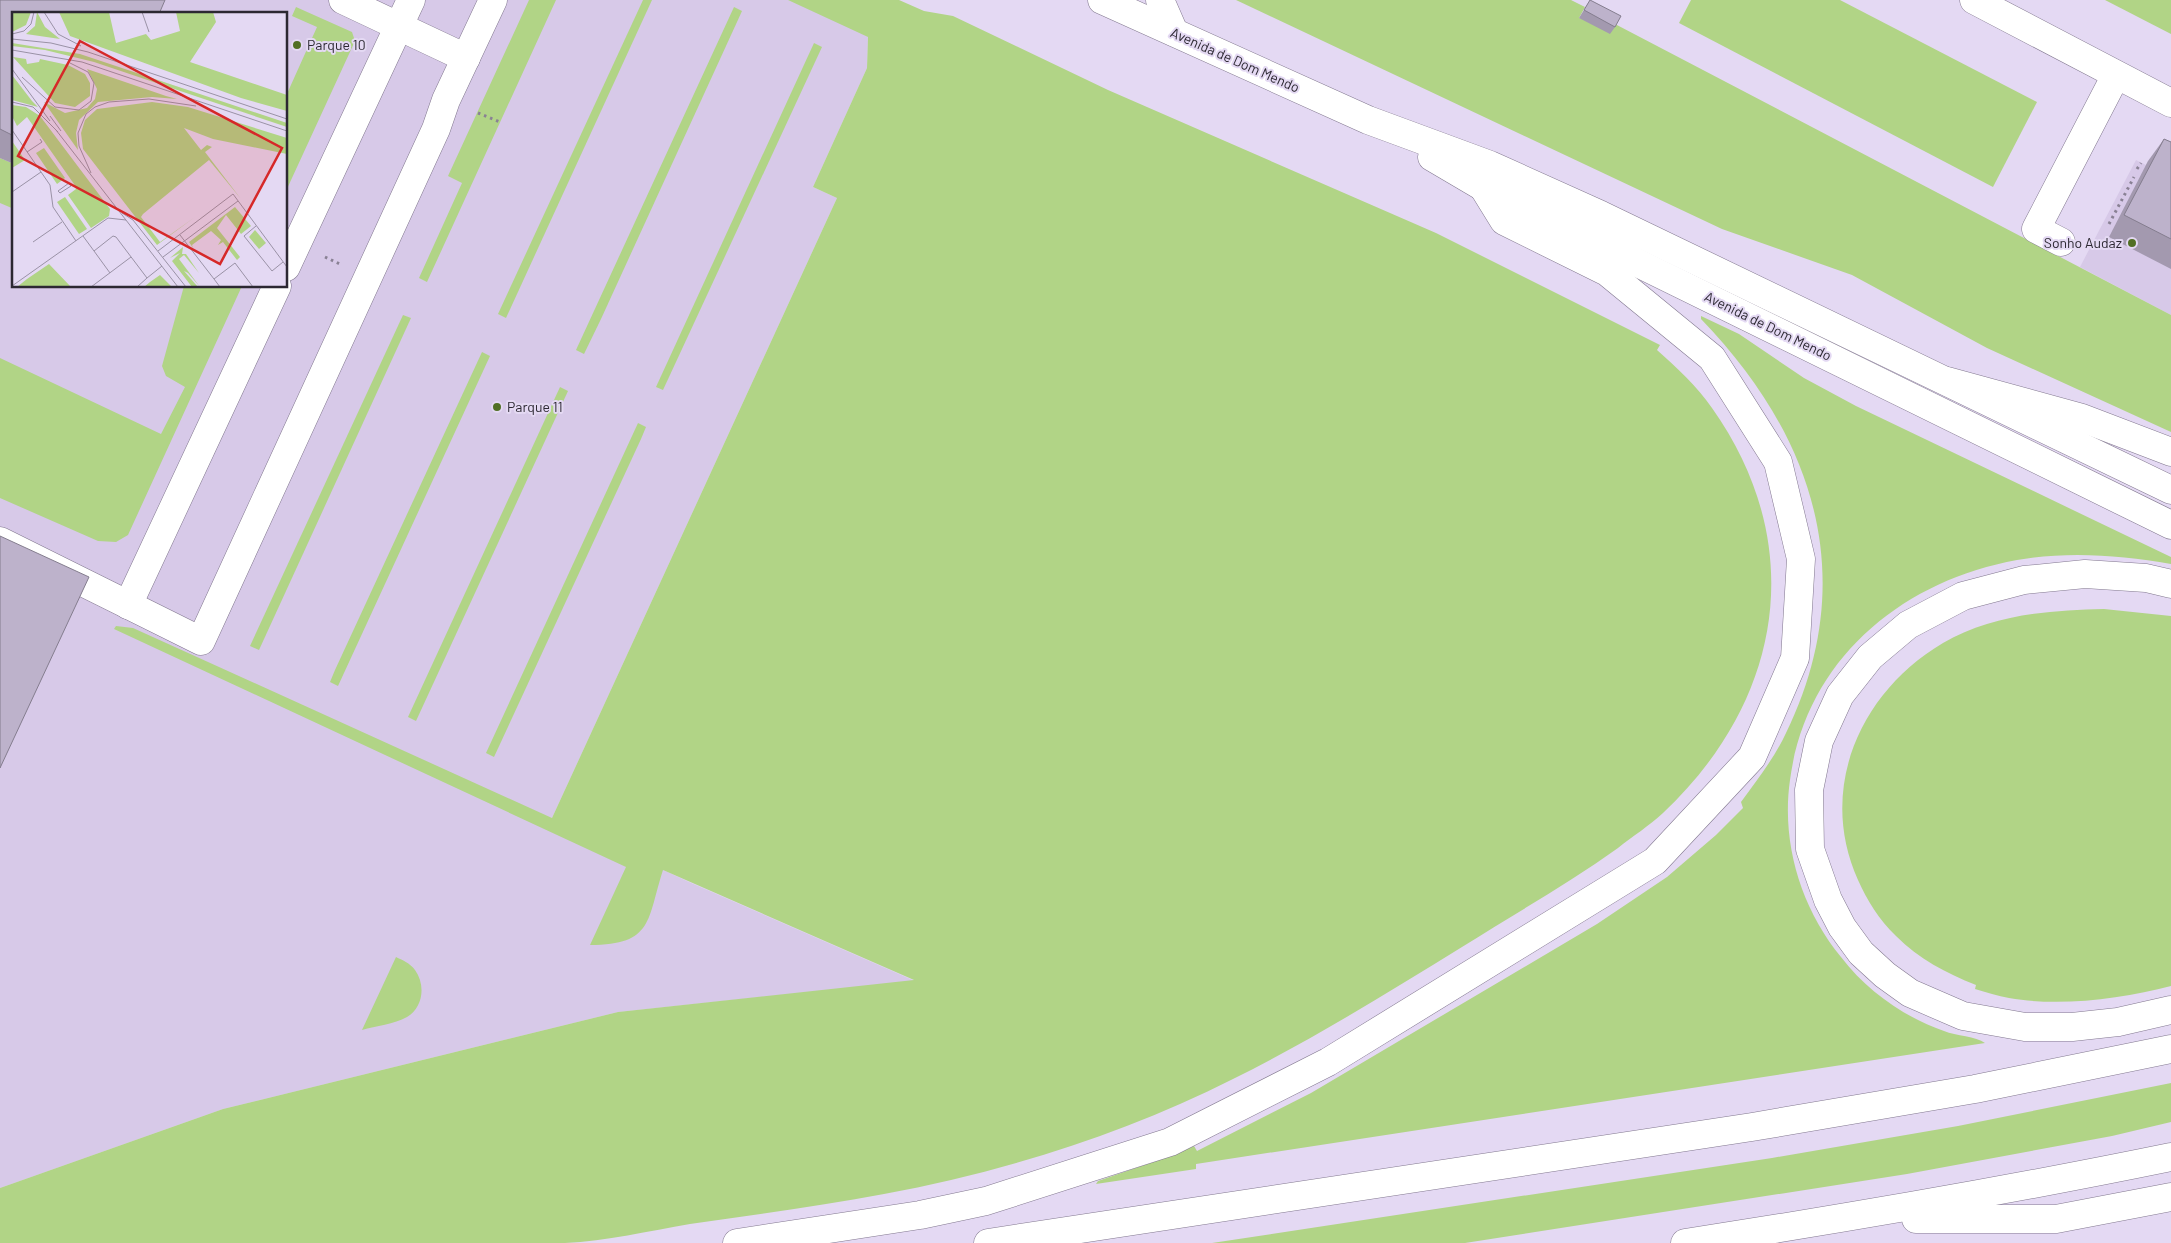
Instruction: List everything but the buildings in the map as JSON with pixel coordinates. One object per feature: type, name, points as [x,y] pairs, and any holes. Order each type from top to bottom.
[{"type":"main road","points":[[343,0],[466,58]]},
{"type":"main road","points":[[288,263],[411,0]]},
{"type":"main road","points":[[0,541],[201,641],[436,129],[446,100],[494,0]]},
{"type":"main road","name":"Avenida de Dom Mendo","points":[[1102,0],[1368,120],[1490,165],[1601,215],[2171,490]]},
{"type":"main road","points":[[1160,0],[1174,32]]},
{"type":"main road","points":[[1974,0],[2171,103]]},
{"type":"main road","points":[[2061,242],[2036,229],[2116,75]]},
{"type":"main road","name":"Avenida de Dom Mendo","points":[[1368,120],[1483,187],[2171,525]]},
{"type":"main road","points":[[737,1243],[920,1215],[986,1201],[1170,1142],[1328,1062],[1655,861],[1752,757],[1795,658],[1801,559],[1778,462],[1712,358],[1607,272],[1504,220],[1483,187]]},
{"type":"main road","points":[[128,605],[276,288]]},
{"type":"main road","points":[[1947,381],[2082,418],[2171,452]]},
{"type":"main road","points":[[2171,584],[2146,578],[2085,574],[2024,580],[1963,596],[1908,625],[1870,657],[1840,695],[1818,741],[1809,790],[1810,849],[1828,900],[1842,927],[1861,953],[1910,993],[1963,1016],[2025,1026],[2072,1027],[2118,1022],[2171,1010]]},
{"type":"main road","points":[[988,1243],[1762,1125],[1975,1090],[2171,1049]]},
{"type":"main road","points":[[1685,1243],[1842,1219],[2047,1183],[2171,1157]]},
{"type":"main road","points":[[1842,1219],[2056,1219],[2171,1197]]},
{"type":"path","points":[[478,113],[500,122]]},
{"type":"path","points":[[2137,169],[2141,162]]},
{"type":"path","points":[[2109,224],[2134,177]]},
{"type":"shaded area","points":[[0,0],[865,0],[868,37],[867,68],[813,187],[837,198],[552,818],[689,882],[915,981],[618,1012],[223,1109],[0,1188]]},
{"type":"shaded area","name":"Sonho Audaz","points":[[2136,160],[2146,165],[2148,161],[2171,172],[2171,315],[2080,267]]},
{"type":"green space","points":[[529,0],[556,0],[427,282],[419,278],[462,183],[448,176]]},
{"type":"green space","points":[[643,0],[652,0],[506,318],[498,314]]},
{"type":"green space","points":[[788,0],[899,0],[924,11],[953,16],[1108,90],[1436,233],[1660,345],[1657,350],[1679,370],[1712,408],[1743,460],[1762,513],[1771,567],[1769,620],[1757,671],[1735,721],[1704,769],[1663,813],[1618,848],[1541,899],[1349,1016],[1233,1079],[1149,1117],[1062,1149],[973,1174],[884,1194],[580,1242],[0,1243],[0,1188],[223,1109],[618,1012],[914,980],[663,870],[650,915],[637,934],[626,940],[611,944],[590,945],[626,867],[114,629],[116,626],[133,628],[552,818],[837,198],[813,187],[867,68],[868,37]]},
{"type":"green space","points":[[1236,0],[1571,0],[1585,7],[1579,18],[1615,24],[2171,315],[2171,432],[1987,348],[1852,275],[1722,229]]},
{"type":"green space","points":[[1691,0],[1840,0],[2037,102],[1993,187],[1679,23]]},
{"type":"green space","points":[[2105,0],[2171,0],[2171,34]]},
{"type":"green space","points":[[296,7],[352,32],[355,41],[288,187],[288,92],[317,27],[292,16]]},
{"type":"green space","points":[[734,7],[742,11],[584,354],[576,350]]},
{"type":"green space","points":[[814,43],[822,47],[663,390],[656,387]]},
{"type":"green space","points":[[0,158],[12,163],[12,208],[0,203]]},
{"type":"green space","points":[[183,288],[241,288],[128,535],[116,542],[98,541],[0,498],[0,358],[161,434],[185,387],[166,376],[162,366]]},
{"type":"green space","points":[[403,315],[411,318],[259,650],[250,646]]},
{"type":"green space","points":[[1701,316],[1739,334],[1804,378],[1856,406],[2171,557],[2171,564],[2133,558],[2094,555],[2036,557],[1975,571],[1935,586],[1898,607],[1866,633],[1838,663],[1816,698],[1800,737],[1790,780],[1788,804],[1792,851],[1797,874],[1805,896],[1827,938],[1862,981],[1887,1001],[1929,1025],[1985,1043],[1196,1164],[1196,1169],[1096,1184],[1098,1181],[1194,1146],[1197,1151],[1311,1093],[1597,924],[1667,877],[1716,835],[1743,808],[1741,802],[1782,742],[1809,676],[1820,620],[1822,565],[1814,512],[1798,461],[1773,412],[1740,364],[1701,319]]},
{"type":"green space","points":[[482,352],[490,356],[338,686],[330,682],[335,670]]},
{"type":"green space","points":[[560,387],[568,391],[416,721],[408,717]]},
{"type":"green space","points":[[638,423],[646,427],[641,439],[494,757],[486,753]]},
{"type":"green space","points":[[2104,609],[2171,616],[2171,986],[2132,995],[2069,1002],[2028,1001],[1975,989],[1976,985],[1933,965],[1905,944],[1879,917],[1858,880],[1846,846],[1842,811],[1845,778],[1854,746],[1869,716],[1889,688],[1914,664],[1943,643],[1981,626],[2001,620],[2042,613]]},
{"type":"green space","points":[[396,957],[411,965],[421,982],[421,996],[417,1008],[402,1019],[362,1030]]},
{"type":"green space","points":[[2171,1083],[2171,1122],[2112,1136],[1907,1174],[1465,1243],[1212,1243],[1772,1158],[1958,1126]]},
{"type":"place","name":"Parque 10","points":[[297,45]]},
{"type":"place","name":"Sonho Audaz","points":[[2132,243]]},
{"type":"place","name":"Parque 11","points":[[497,407]]}]
